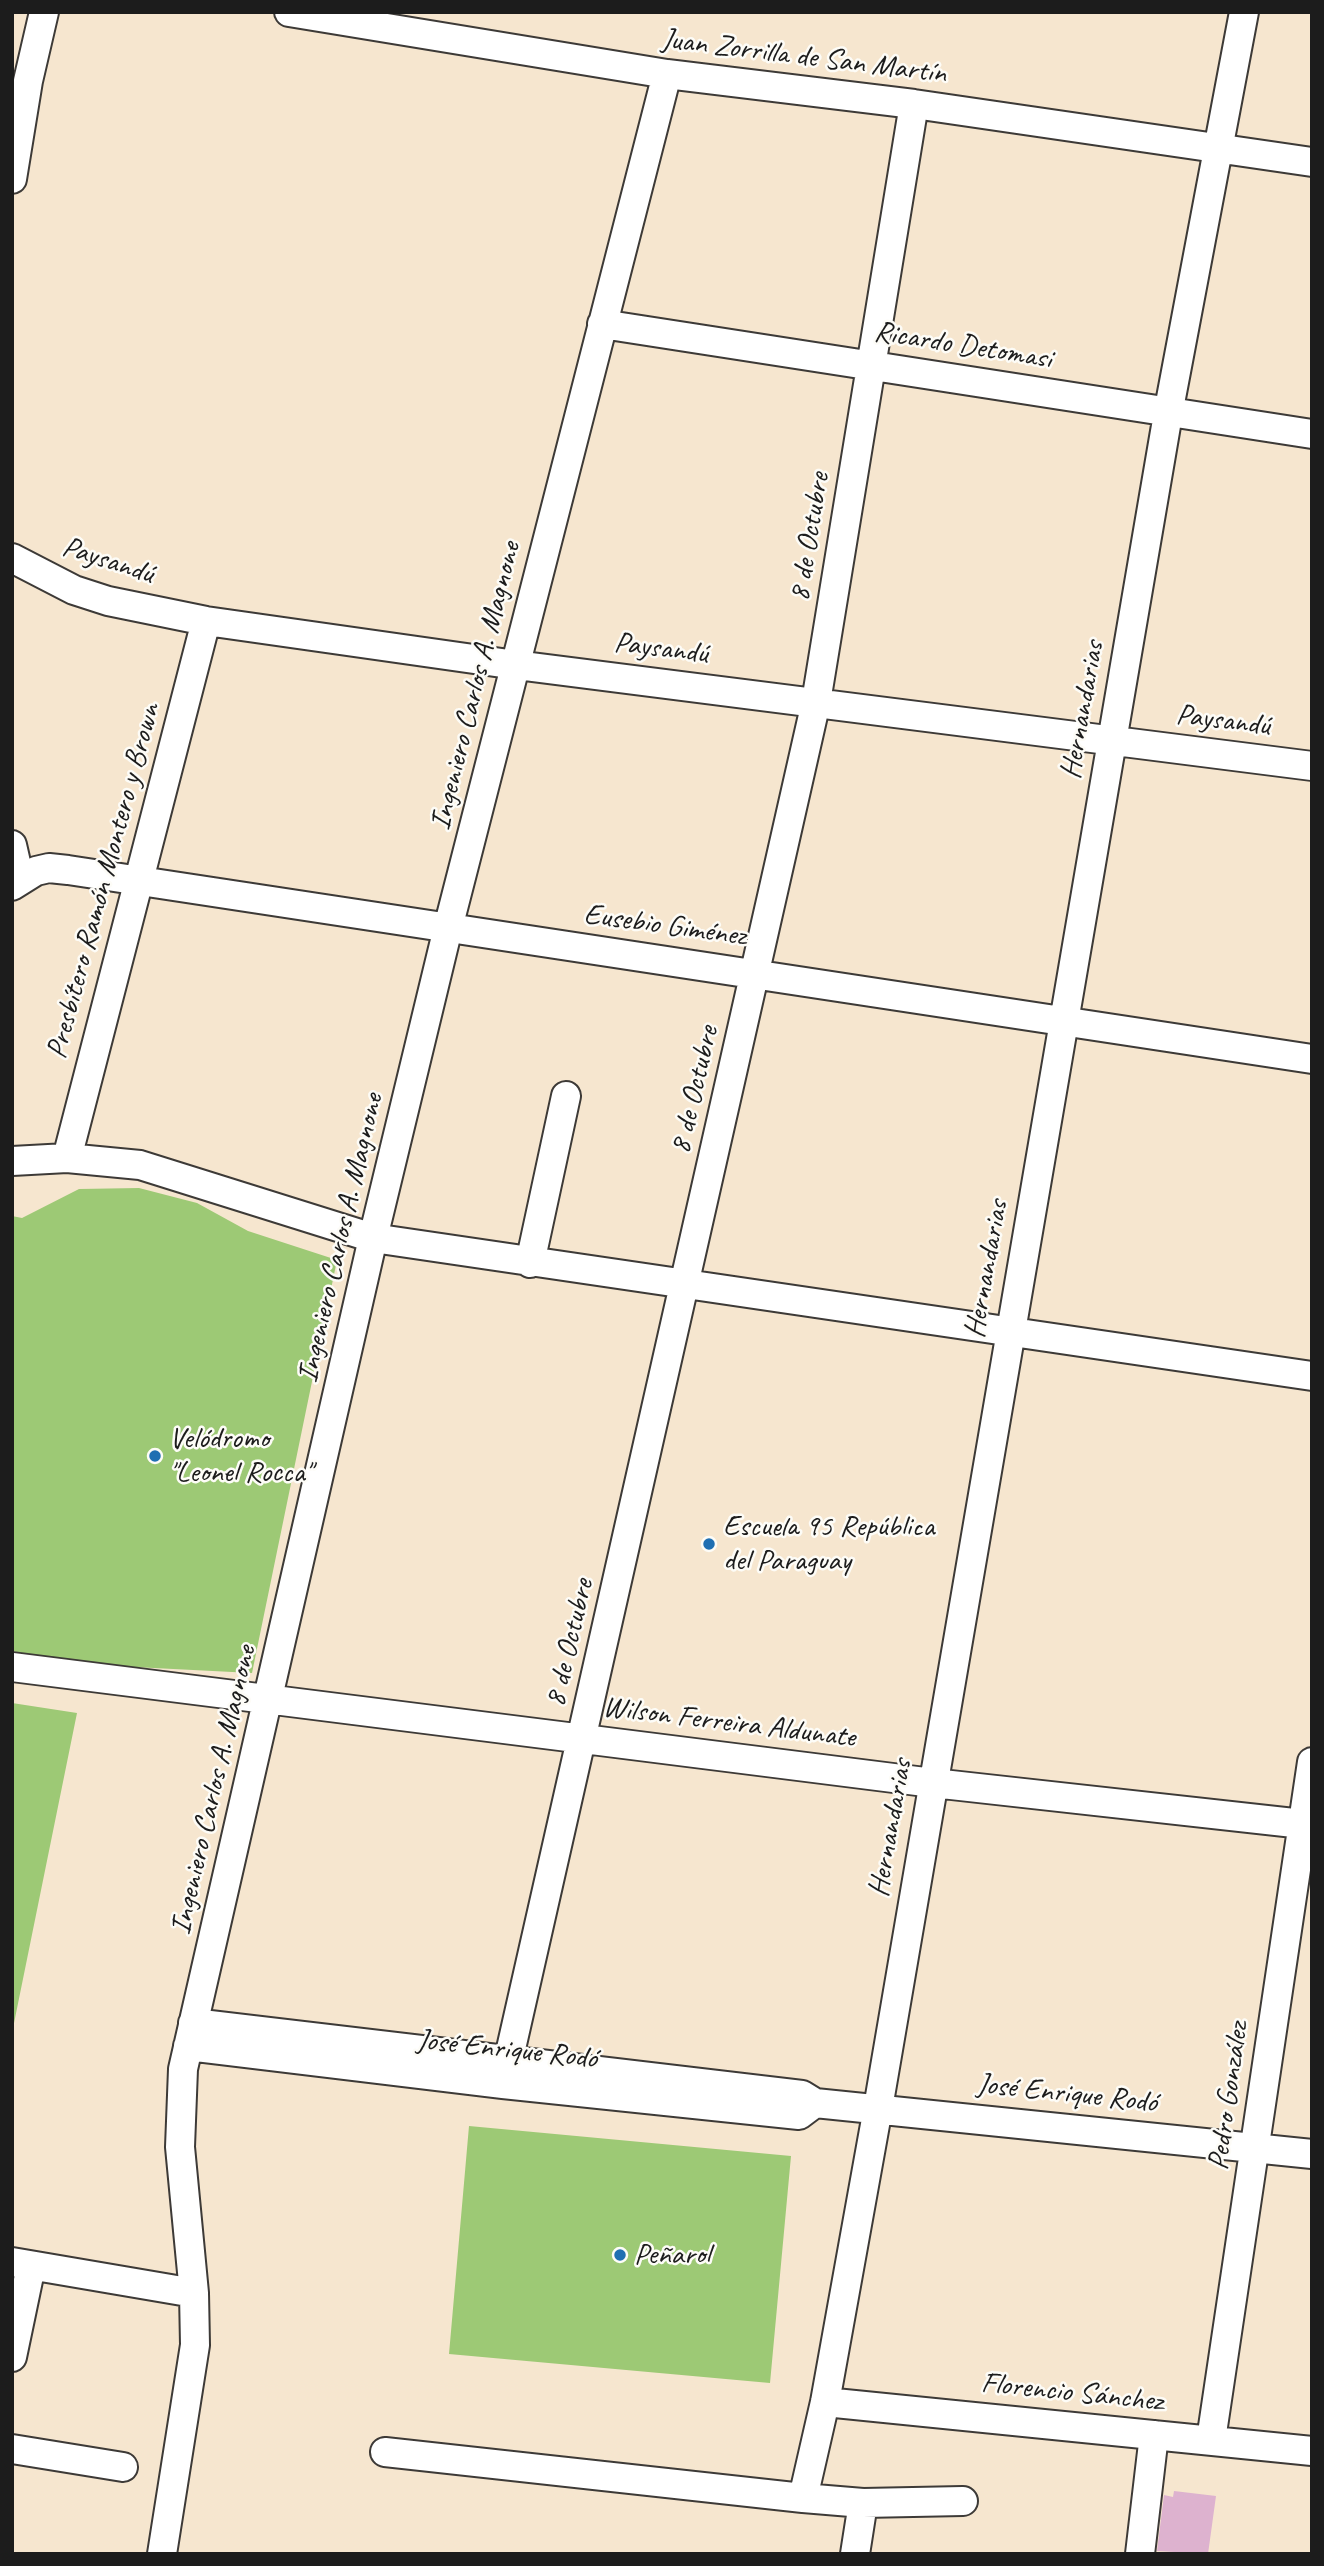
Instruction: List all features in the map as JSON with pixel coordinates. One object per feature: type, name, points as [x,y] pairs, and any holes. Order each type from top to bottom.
[{"type":"street","points":[[12,179],[28,81],[44,12]]},
{"type":"street","name":"Hernandarias","points":[[803,2498],[825,2402],[878,2108],[1168,414],[1244,12]]},
{"type":"street","name":"Juan Zorrilla de San Martín","points":[[304,14],[667,74],[914,104],[1312,163]]},
{"type":"street","name":"Ingeniero Carlos A. Magnone","points":[[162,2554],[195,2345],[194,2293],[179,2117],[191,2034],[271,1697],[373,1238],[448,928],[667,74]]},
{"type":"street","name":"8 de Octubre","points":[[506,2072],[816,702],[914,104]]},
{"type":"street","name":"Ricardo Detomasi","points":[[603,324],[1168,414],[1312,434]]},
{"type":"street","name":"Paysandú","points":[[12,558],[74,590],[108,601],[206,621],[516,665],[1312,766]]},
{"type":"street","name":"Presbítero Ramón Montero y Brown","points":[[67,1158],[206,621]]},
{"type":"street","points":[[12,845],[16,883]]},
{"type":"street","name":"Eusebio Giménez","points":[[16,883],[49,868],[1312,1059]]},
{"type":"street","points":[[530,1263],[566,1096]]},
{"type":"street","points":[[12,1161],[67,1158],[140,1165],[373,1238],[685,1286],[1312,1376]]},
{"type":"street","name":"Wilson Ferreira Aldunate","points":[[12,1667],[271,1697],[933,1783],[1307,1824]]},
{"type":"street","name":"Pedro González","points":[[1212,2440],[1307,1824],[1312,1762]]},
{"type":"street","name":"José Enrique Rodó","points":[[191,2034],[506,2072],[799,2115],[815,2103],[1312,2154]]},
{"type":"street","points":[[12,2357],[22,2264],[194,2293]]},
{"type":"street","name":"Florencio Sánchez","points":[[825,2402],[1312,2451]]},
{"type":"street","points":[[1140,2554],[1154,2435]]},
{"type":"street","points":[[12,2449],[122,2466]]},
{"type":"street","points":[[385,2452],[803,2498],[863,2503],[963,2501]]},
{"type":"street","points":[[855,2554],[863,2503]]},
{"type":"green space","name":"Velódromo \"Leonel Rocca\"","points":[[139,1188],[197,1203],[248,1231],[337,1260],[252,1673],[75,1664],[12,1651],[12,1216],[22,1218],[79,1189]]},
{"type":"green space","points":[[12,1703],[77,1713],[12,2033]]},
{"type":"green space","name":"Peñarol","points":[[469,2126],[791,2156],[770,2383],[449,2354]]},
{"type":"building","points":[[1174,2491],[1216,2496],[1208,2554],[1157,2551],[1164,2495],[1173,2497]]},
{"type":"place","name":"Velódromo \"Leonel Rocca\"","points":[[155,1456]]},
{"type":"place","name":"Escuela 95 República del Paraguay","points":[[709,1544]]},
{"type":"place","name":"Peñarol","points":[[620,2255]]}]
